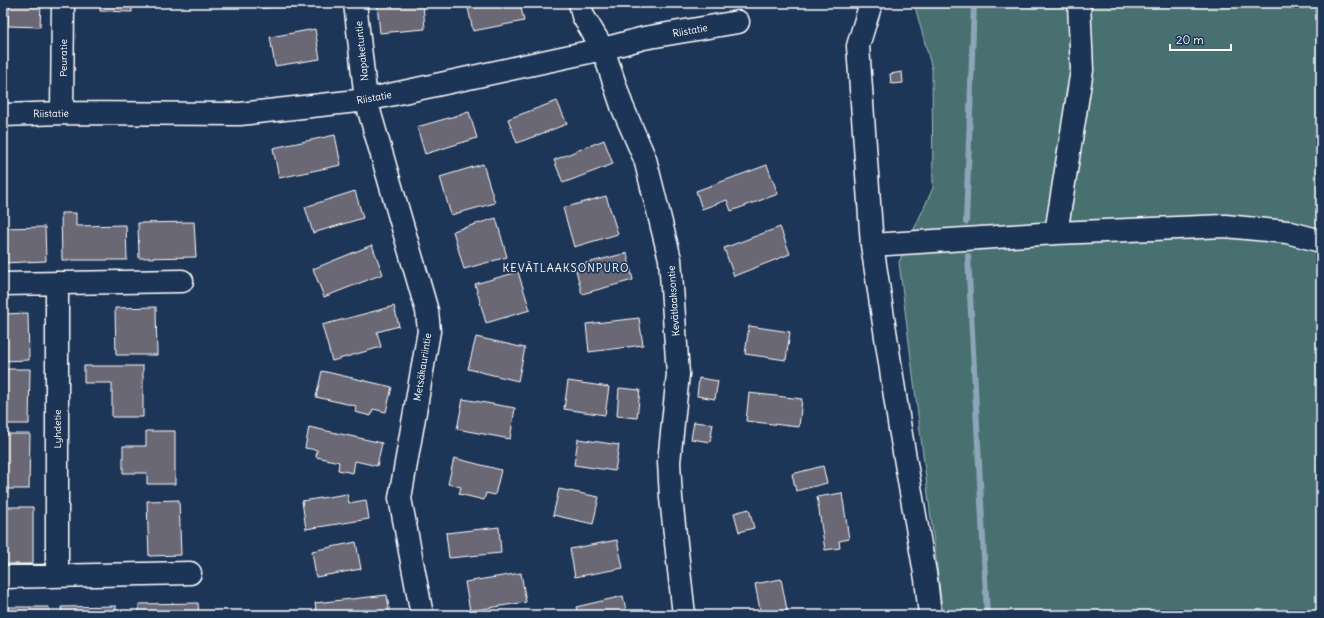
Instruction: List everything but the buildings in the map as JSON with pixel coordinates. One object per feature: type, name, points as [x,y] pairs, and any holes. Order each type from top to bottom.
[{"type":"street","name":"Peuratie","points":[[62,113],[63,3]]},
{"type":"street","name":"Napaketuntie","points":[[355,3],[366,100]]},
{"type":"street","name":"Kevätlaaksontie","points":[[580,3],[583,16],[603,49],[622,106],[645,159],[670,259],[678,374],[669,462],[671,498],[684,615]]},
{"type":"street","points":[[871,3],[858,46],[872,245],[900,429],[926,579],[930,615]]},
{"type":"street","points":[[1056,233],[1082,70],[1079,3]]},
{"type":"street","name":"Riistatie","points":[[3,115],[62,113],[240,114],[366,100],[603,49],[644,38],[738,22]]},
{"type":"street","name":"Metsäkauriintie","points":[[366,100],[427,311],[429,331],[400,498],[422,615]]},
{"type":"street","points":[[872,245],[1056,233],[1225,226],[1287,232],[1321,242]]},
{"type":"street","points":[[3,284],[182,281]]},
{"type":"street","name":"Lyhdetie","points":[[56,576],[57,283]]},
{"type":"street","points":[[3,577],[190,573]]},
{"type":"green space","points":[[914,3],[1321,3],[1321,615],[943,615],[899,262],[933,188],[932,69]]},
{"type":"waterway","points":[[966,222],[974,3]]},
{"type":"waterway","points":[[968,256],[987,615]]},
{"type":"district","name":"KEVÄTLAAKSONPURO","points":[[566,268]]}]
